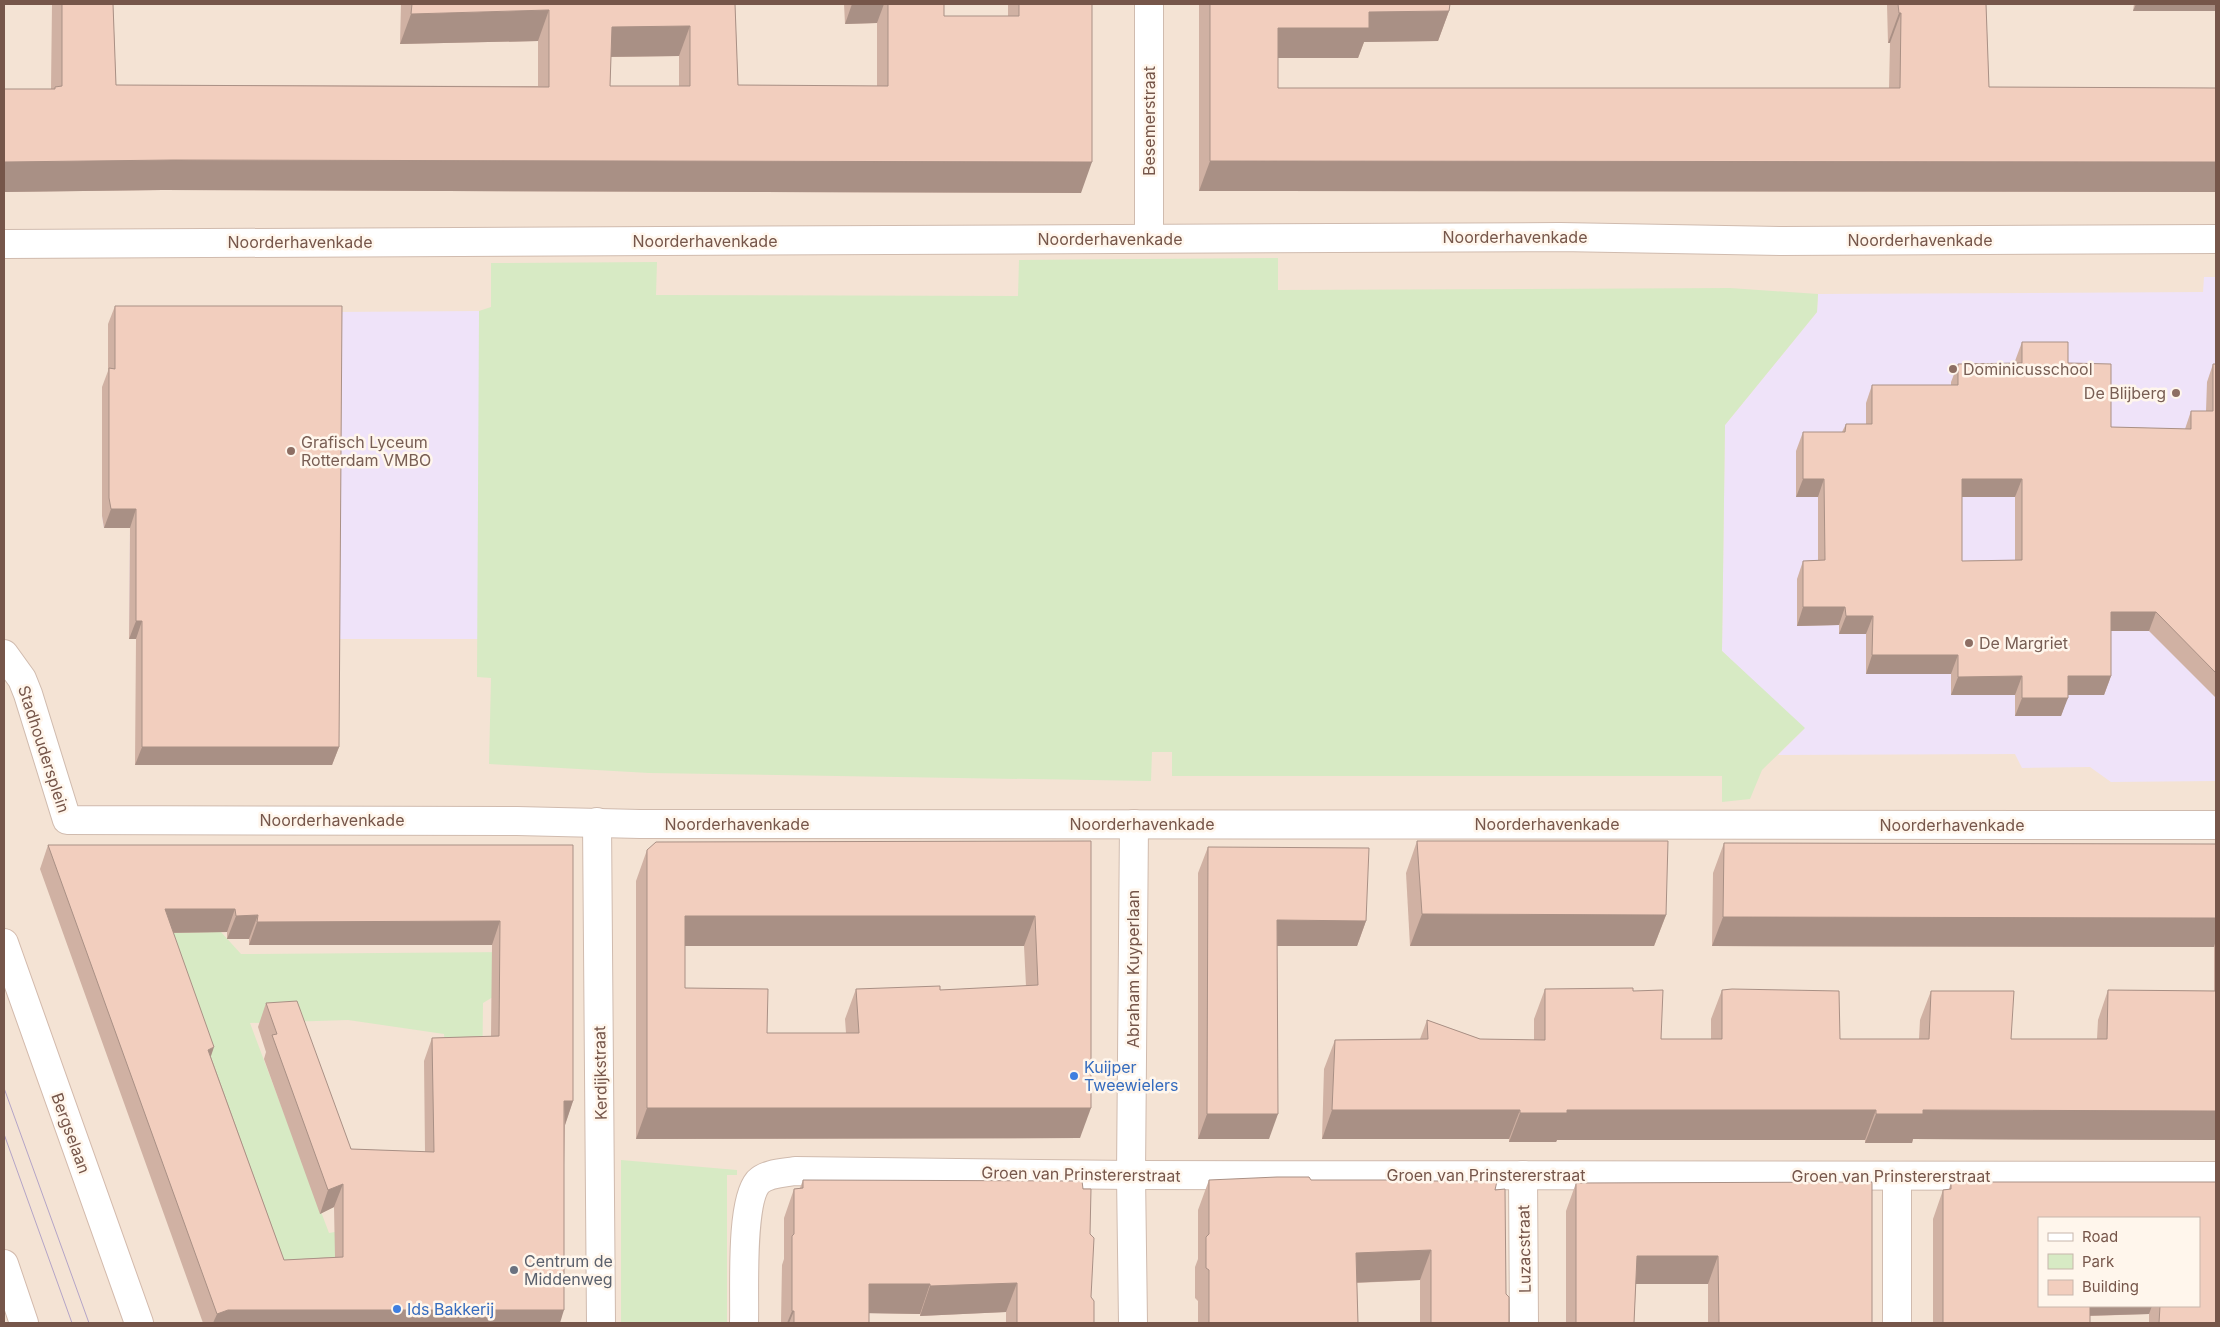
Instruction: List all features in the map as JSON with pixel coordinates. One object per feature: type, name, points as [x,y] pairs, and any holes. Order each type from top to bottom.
[{"type":"street","name":"Besemerstraat","points":[[1149,4],[1149,238]]},
{"type":"street","name":"Noorderhavenkade","points":[[4,244],[1560,237],[1781,241],[2216,239]]},
{"type":"street","name":"Stadhoudersplein","points":[[4,654],[22,679],[28,694],[67,820]]},
{"type":"street","name":"Noorderhavenkade","points":[[67,820],[1134,824],[2216,825]]},
{"type":"street","name":"Kerdijkstraat","points":[[597,822],[601,1323]]},
{"type":"street","name":"Abraham Kuyperlaan","points":[[1133,1323],[1131,1176],[1134,824]]},
{"type":"street","name":"Bergselaan","points":[[4,943],[139,1323]]},
{"type":"street","name":"Groen van Prinstererstraat","points":[[744,1323],[746,1221],[749,1203],[758,1182],[773,1174],[795,1171],[1131,1176],[2216,1176]]},
{"type":"street","name":"Luzacstraat","points":[[1523,1175],[1524,1323]]},
{"type":"street","points":[[1897,1176],[1897,1323]]},
{"type":"street","points":[[4,1264],[24,1323]]},
{"type":"shaded area","points":[[4,4],[2216,4],[2216,1323],[4,1323]]},
{"type":"shaded area","points":[[2204,277],[2216,277],[2216,781],[2111,782],[2090,767],[2022,768],[2015,754],[1778,755],[1804,729],[1722,651],[1725,425],[1817,312],[1818,294],[2203,292]]},
{"type":"shaded area","name":"Grafisch Lyceum Rotterdam VMBO","points":[[479,311],[479,639],[129,639],[130,528],[104,528],[102,516],[102,387],[108,387],[335,312]]},
{"type":"green space","points":[[1278,258],[1278,290],[1730,288],[1818,294],[1817,312],[1725,425],[1722,651],[1805,728],[1762,770],[1750,799],[1722,802],[1722,776],[1172,776],[1172,752],[1152,752],[1151,781],[649,773],[489,764],[491,678],[477,677],[479,311],[491,307],[491,263],[657,262],[656,295],[1018,296],[1019,260]]},
{"type":"green space","points":[[145,917],[221,932],[241,954],[516,952],[503,991],[483,1003],[482,1087],[451,1127],[444,1034],[348,1020],[250,1023],[329,1233],[352,1229],[350,1264],[285,1276]]},
{"type":"green space","points":[[621,1160],[737,1170],[737,1175],[727,1175],[727,1323],[621,1323]]},
{"type":"building","points":[[62,4],[113,4],[116,85],[549,87],[549,10],[411,14],[412,4],[735,4],[738,85],[888,86],[888,4],[944,4],[944,16],[1019,16],[1019,4],[1092,4],[1092,162],[173,160],[4,162],[4,89],[55,89],[55,87],[62,86]],"holes":[[[690,26],[690,86],[610,86],[612,27]]]},
{"type":"building","points":[[1210,4],[1450,4],[1449,11],[1369,12],[1369,28],[1278,28],[1278,88],[1900,88],[1901,13],[1899,13],[1898,4],[1986,4],[1989,87],[2216,88],[2216,162],[1210,161]]},
{"type":"building","points":[[115,306],[342,306],[339,747],[142,747],[142,621],[136,621],[136,509],[111,509],[109,498],[109,368],[115,369]]},
{"type":"building","points":[[2022,342],[2068,342],[2068,363],[2111,364],[2111,427],[2191,429],[2191,411],[2213,411],[2213,364],[2216,364],[2216,673],[2156,612],[2111,612],[2111,676],[2068,676],[2068,698],[2022,698],[2022,676],[1958,677],[1958,655],[1872,655],[1873,616],[1846,616],[1845,607],[1803,607],[1803,561],[1825,560],[1824,479],[1803,479],[1803,432],[1845,432],[1846,424],[1872,424],[1872,385],[1958,385],[1958,364],[2022,363]],"holes":[[[1962,479],[2022,479],[2022,560],[1962,561]]]},
{"type":"building","points":[[1091,841],[1091,1108],[647,1108],[647,850],[656,842]],"holes":[[[685,916],[1035,916],[1038,985],[940,990],[940,986],[856,989],[859,1033],[767,1033],[768,989],[685,988]]]},
{"type":"building","points":[[1417,841],[1668,841],[1666,915],[1422,914]]},
{"type":"building","points":[[1724,843],[2216,844],[2216,918],[1723,917]]},
{"type":"building","points":[[48,845],[573,845],[573,1101],[564,1101],[564,1310],[228,1310],[217,1314]],"holes":[[[165,909],[235,909],[236,916],[258,915],[257,922],[500,921],[499,1036],[432,1038],[434,1152],[351,1149],[297,1001],[266,1003],[277,1034],[272,1035],[328,1190],[343,1184],[343,1257],[284,1260],[208,1050],[214,1047]]]},
{"type":"building","points":[[1208,847],[1369,848],[1366,921],[1277,920],[1278,1114],[1207,1114]]},
{"type":"building","points":[[1633,988],[1633,991],[1663,990],[1661,1039],[1722,1039],[1722,990],[1732,989],[1839,991],[1840,1039],[1929,1039],[1931,991],[2014,991],[2011,1039],[2107,1039],[2108,990],[2216,991],[2216,1111],[1923,1110],[1923,1114],[1876,1114],[1876,1110],[1567,1110],[1567,1113],[1520,1113],[1520,1110],[1332,1110],[1335,1040],[1428,1039],[1427,1020],[1480,1039],[1545,1040],[1545,989]]},
{"type":"building","points":[[1309,1177],[1311,1180],[1403,1180],[1406,1177],[1422,1181],[1497,1181],[1495,1190],[1505,1189],[1506,1294],[1509,1297],[1509,1323],[1431,1323],[1431,1250],[1356,1253],[1358,1323],[1209,1323],[1209,1270],[1206,1268],[1206,1237],[1209,1234],[1209,1180]]},
{"type":"building","points":[[803,1180],[1082,1181],[1083,1189],[1091,1189],[1090,1234],[1094,1238],[1091,1297],[1094,1301],[1094,1323],[1017,1323],[1017,1283],[930,1286],[930,1284],[869,1284],[869,1323],[794,1323],[794,1311],[792,1311],[792,1236],[794,1234],[794,1189],[803,1188]]},
{"type":"building","points":[[1872,1182],[1872,1323],[1719,1323],[1718,1256],[1637,1256],[1634,1323],[1576,1323],[1576,1183]]},
{"type":"building","points":[[1951,1182],[2216,1182],[2216,1323],[2159,1323],[2160,1307],[2200,1307],[2200,1217],[2038,1217],[2038,1307],[2090,1307],[2090,1323],[1943,1323],[1943,1190],[1951,1189]]},
{"type":"tram line","points":[[4,1088],[89,1323]]},
{"type":"tram line","points":[[4,1134],[72,1323]]},
{"type":"place","name":"Dominicusschool","points":[[1953,369]]},
{"type":"place","name":"De Blijberg","points":[[2176,393]]},
{"type":"place","name":"Grafisch Lyceum Rotterdam VMBO","points":[[291,451]]},
{"type":"place","name":"De Margriet","points":[[1969,643]]},
{"type":"place","name":"Kuijper Tweewielers","points":[[1074,1076]]},
{"type":"place","name":"Centrum de Middenweg","points":[[514,1270]]},
{"type":"place","name":"Ids Bakkerij","points":[[397,1309]]}]
